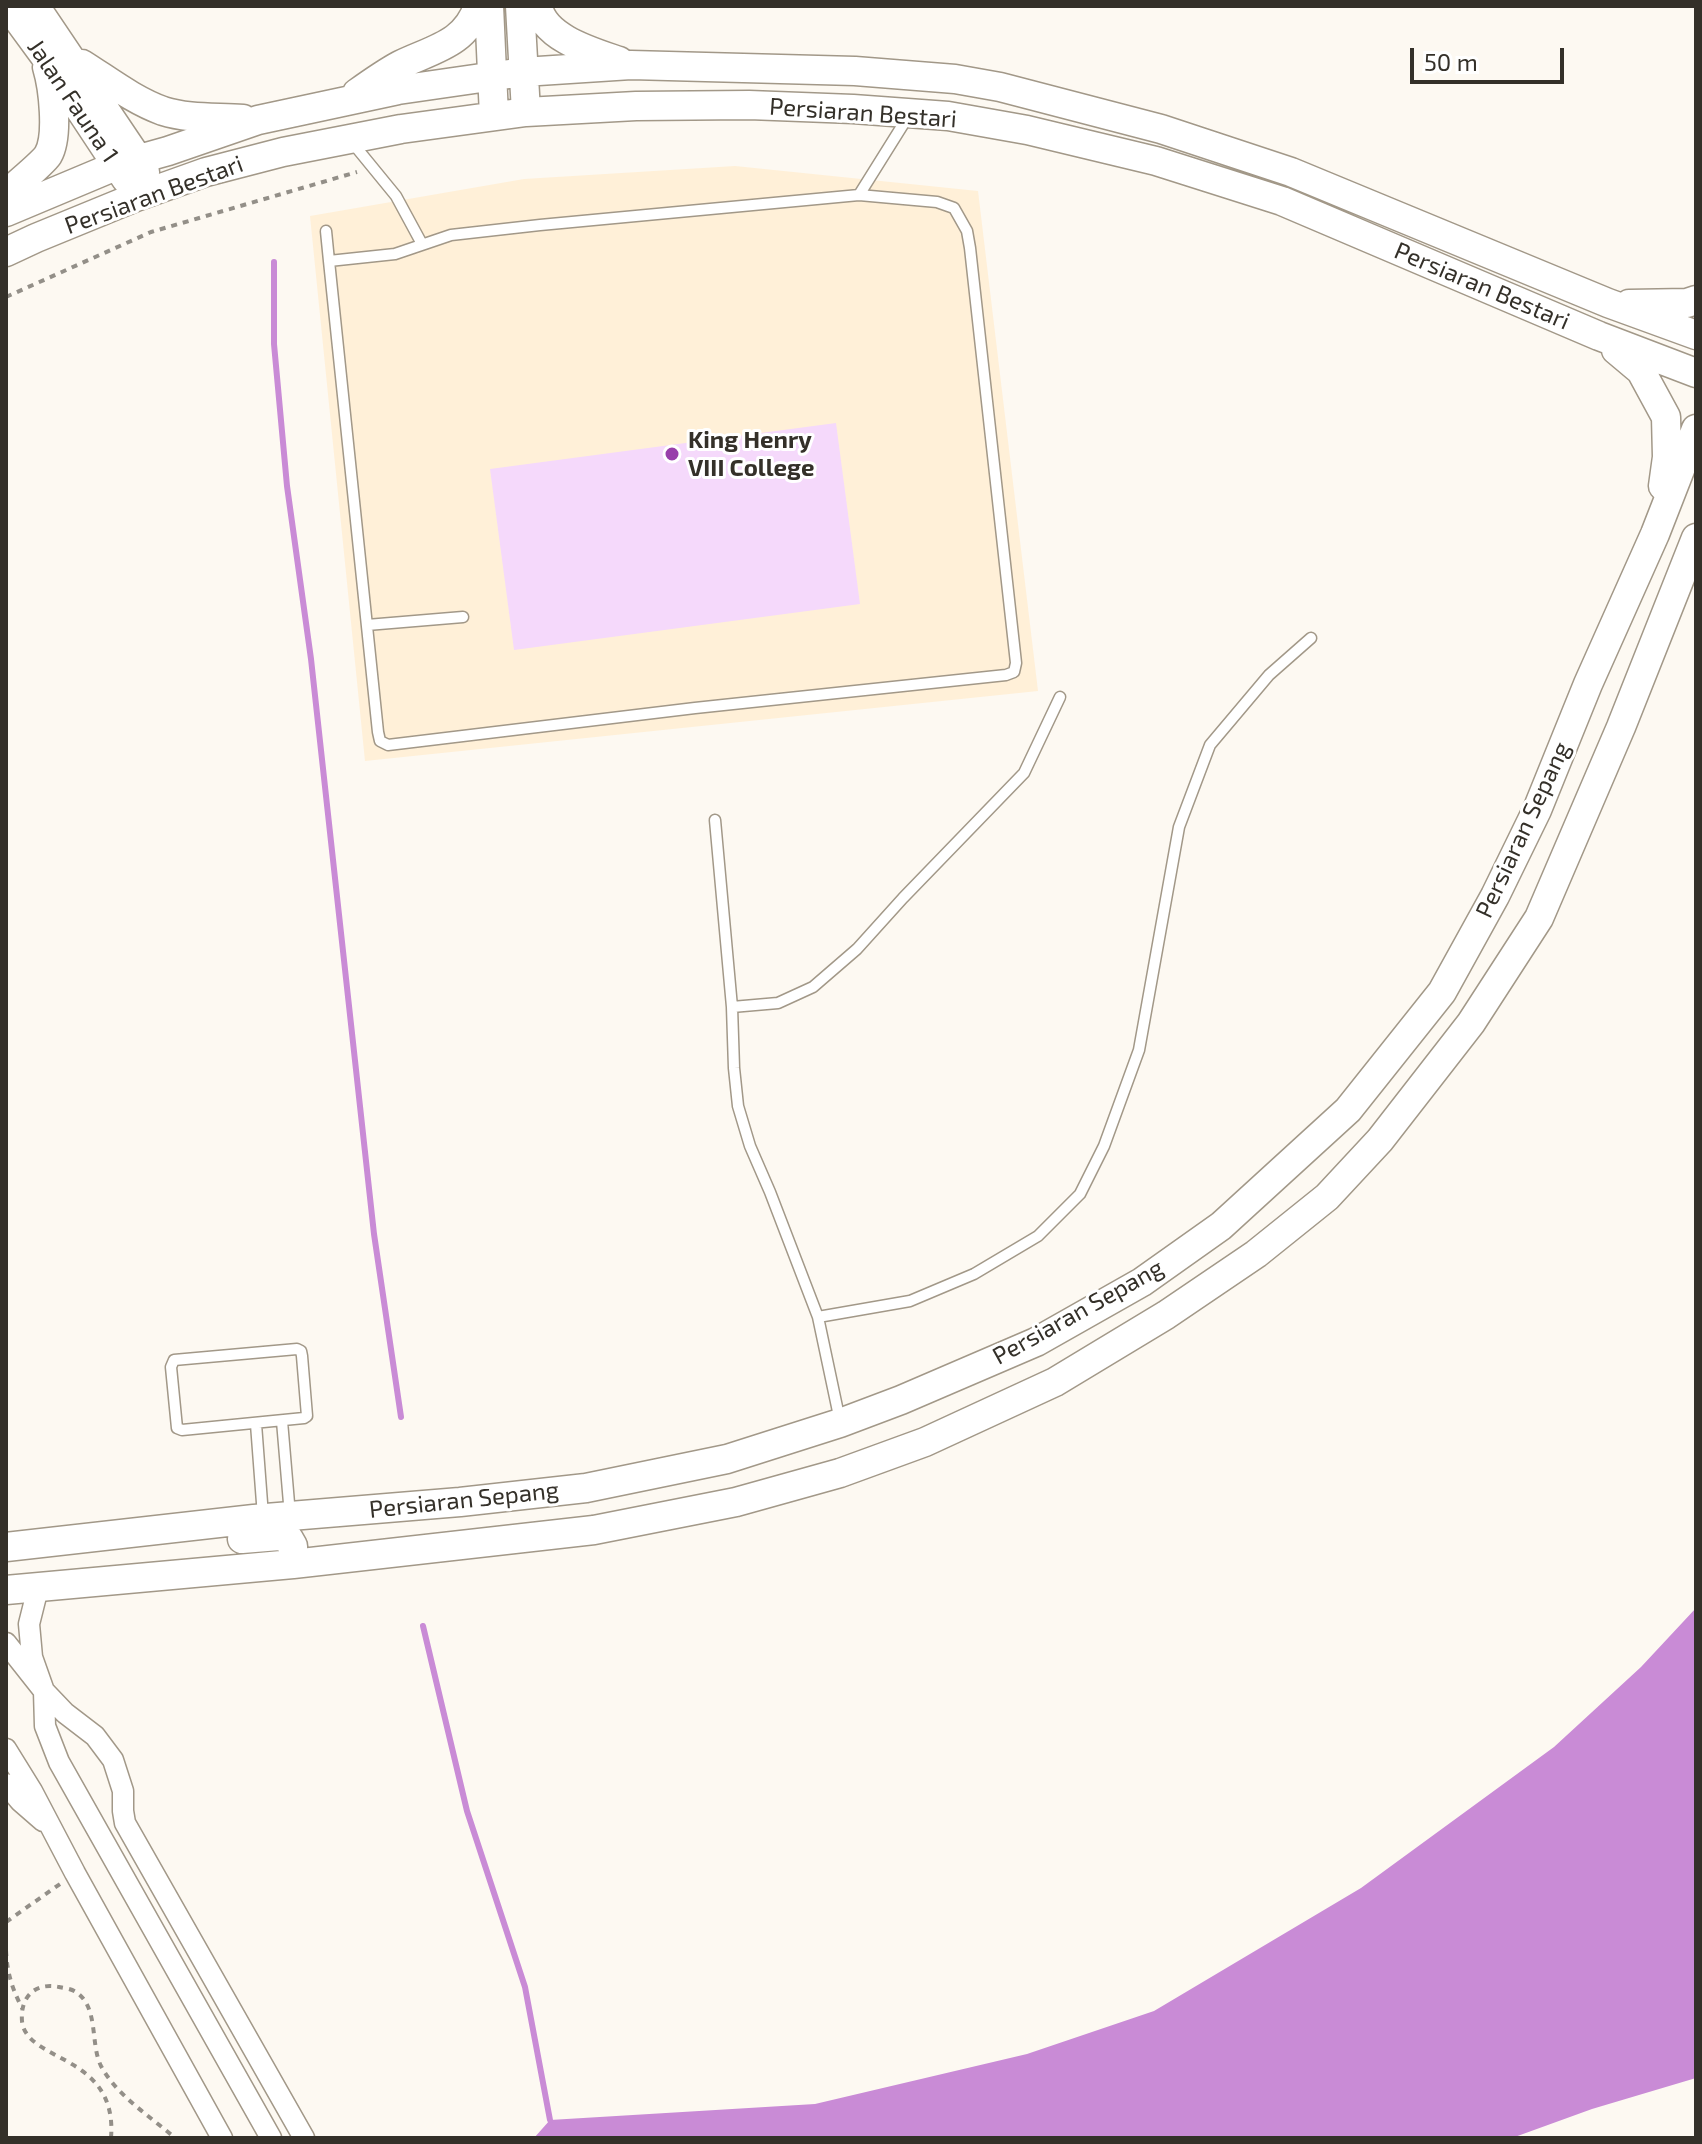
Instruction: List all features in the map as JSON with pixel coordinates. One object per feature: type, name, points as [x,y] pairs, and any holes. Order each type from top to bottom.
[{"type":"street","name":"Jalan Fauna 1","points":[[8,6],[128,162],[146,194]]},
{"type":"street","name":"Jalan Fauna 1","points":[[35,6],[47,56]]},
{"type":"street","points":[[347,100],[399,66],[453,41],[469,28],[478,6]]},
{"type":"street","points":[[489,6],[494,116]]},
{"type":"street","points":[[520,6],[526,112]]},
{"type":"street","points":[[538,6],[539,15],[556,33],[581,47],[631,65]]},
{"type":"street","points":[[6,194],[48,155],[53,134],[54,103],[47,56],[101,78],[164,111],[187,116],[258,120]]},
{"type":"street","name":"Persiaran Bestari","points":[[6,212],[128,162],[258,120],[347,100],[523,72],[631,65],[855,71],[955,79],[1000,87],[1161,129],[1291,172],[1608,303],[1696,335]]},
{"type":"street","name":"Persiaran Bestari","points":[[6,252],[206,172],[244,161],[416,127],[526,112],[636,106],[749,105],[910,113],[948,116],[1027,130],[1156,161],[1282,201],[1599,336],[1696,373]]},
{"type":"street","points":[[1608,303],[1649,305],[1696,300]]},
{"type":"street","points":[[1599,336],[1641,371],[1666,417],[1667,457],[1655,534]]},
{"type":"street","name":"Persiaran Sepang","points":[[6,1549],[277,1517],[586,1488],[727,1459],[901,1400],[1036,1342],[1142,1282],[1221,1226],[1348,1110],[1442,992],[1495,896],[1537,810],[1588,684],[1655,534],[1696,429]]},
{"type":"street","name":"Persiaran Sepang","points":[[6,1590],[293,1564],[594,1530],[736,1502],[840,1473],[925,1442],[1055,1382],[1166,1315],[1256,1254],[1327,1197],[1380,1140],[1471,1023],[1539,918],[1621,727],[1696,538]]},
{"type":"street","points":[[6,1549],[133,1548],[279,1536],[289,1539],[293,1546],[293,1564]]},
{"type":"street","points":[[38,1588],[29,1624],[32,1657],[44,1691],[45,1726],[59,1762],[271,2138]]},
{"type":"street","points":[[6,1643],[44,1691],[65,1713],[95,1736],[113,1760],[123,1791],[125,1823],[304,2138]]},
{"type":"street","points":[[6,1749],[19,1802]]},
{"type":"street","points":[[6,1784],[19,1802],[50,1826],[222,2138]]},
{"type":"lane","points":[[859,195],[910,113]]},
{"type":"lane","points":[[349,139],[396,196],[422,244]]},
{"type":"lane","points":[[326,231],[329,261],[378,732],[380,741],[388,745],[1014,672],[1016,663],[967,231],[954,208],[937,202],[859,195],[451,235],[395,254],[329,261]]},
{"type":"lane","points":[[367,625],[463,617]]},
{"type":"lane","points":[[818,1317],[910,1301],[974,1274],[1038,1236],[1080,1194],[1104,1146],[1139,1050],[1179,827],[1210,745],[1269,675],[1311,638]]},
{"type":"lane","points":[[732,1007],[778,1003],[813,987],[857,949],[1024,773],[1060,697]]},
{"type":"lane","points":[[715,820],[738,1106],[750,1146],[818,1317],[840,1423]]},
{"type":"lane","points":[[301,1351],[307,1416],[282,1421],[177,1428],[171,1362],[301,1351]]},
{"type":"lane","points":[[277,1517],[282,1421]]},
{"type":"lane","points":[[256,1424],[277,1517]]},
{"type":"path","points":[[6,297],[151,232],[372,166]]},
{"type":"path","points":[[6,1922],[75,1873]]},
{"type":"path","points":[[6,1950],[7,1974],[22,2008]]},
{"type":"path","points":[[111,2138],[112,2126],[105,2098],[97,2083],[81,2069],[39,2046],[28,2036],[22,2024],[22,2008],[28,1994],[36,1988],[51,1985],[77,1992],[86,2003],[100,2065],[118,2089],[175,2138]]},
{"type":"shaded area","name":"King Henry VIII College","points":[[735,166],[978,191],[1038,691],[365,761],[310,216],[524,179]]},
{"type":"shaded area","points":[[836,423],[860,604],[514,650],[490,469]]},
{"type":"shaded area","points":[[1696,1608],[1696,2078],[1592,2109],[1512,2138],[534,2138],[550,2120],[815,2104],[1027,2054],[1154,2011],[1361,1888],[1554,1747],[1641,1667]]},
{"type":"waterway","points":[[274,262],[274,344],[287,486],[311,659],[374,1234],[401,1417]]},
{"type":"waterway","points":[[423,1626],[467,1811],[525,1987],[550,2120]]},
{"type":"place","name":"King Henry VIII College","points":[[672,454]]}]
